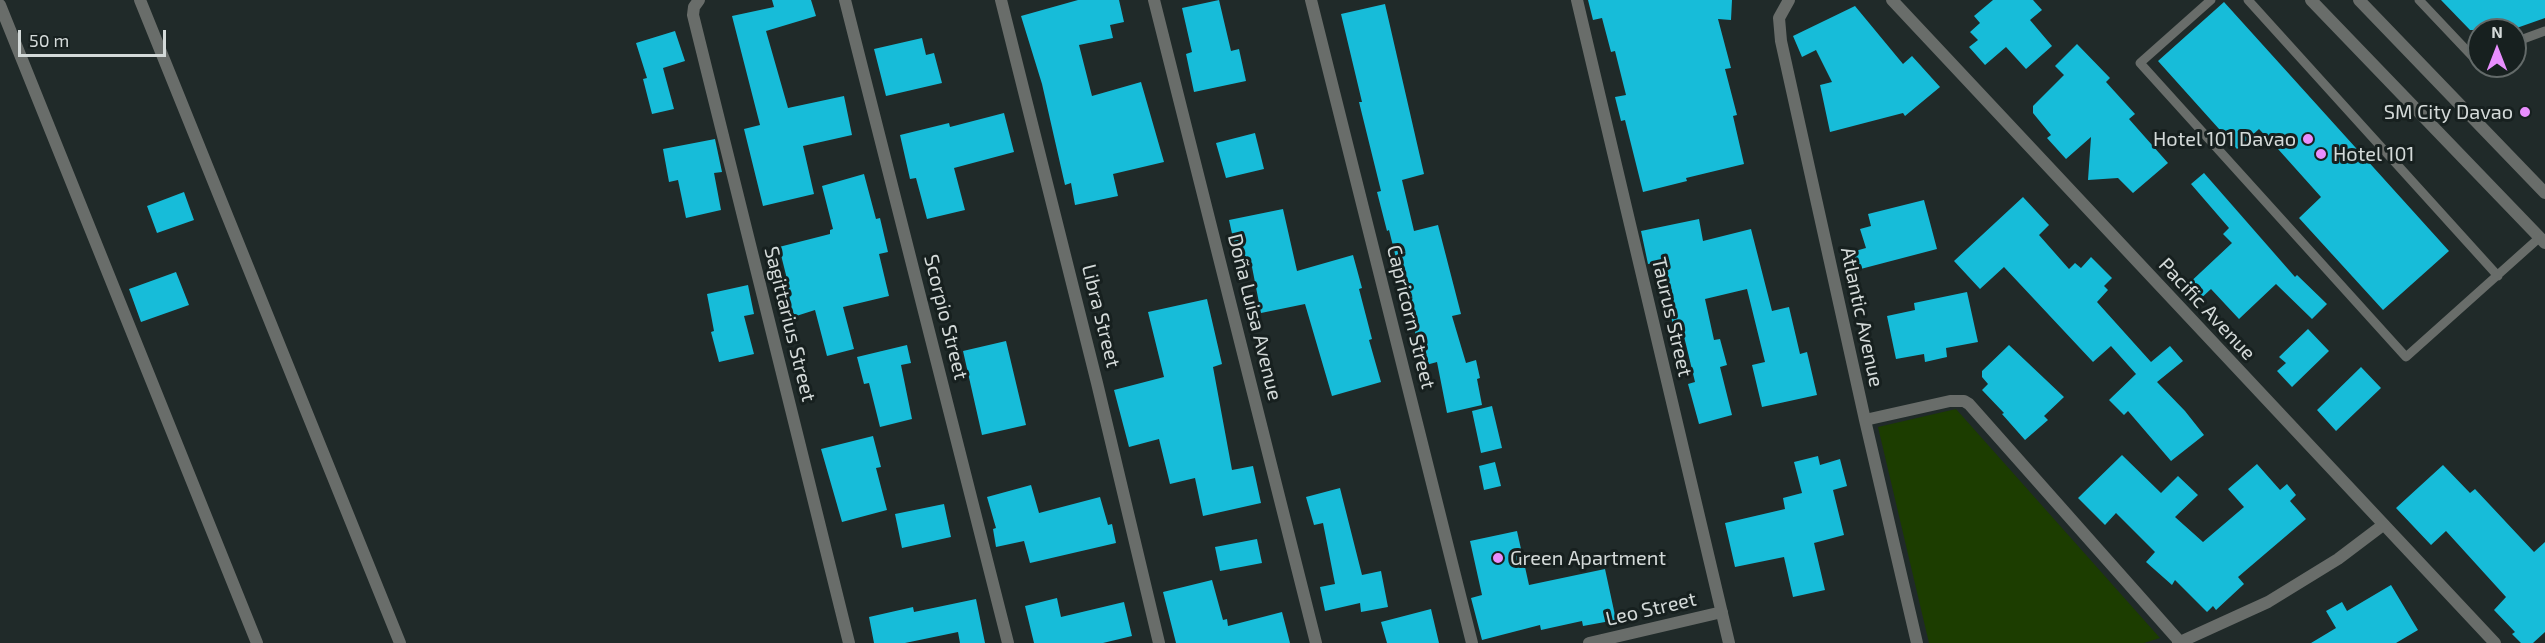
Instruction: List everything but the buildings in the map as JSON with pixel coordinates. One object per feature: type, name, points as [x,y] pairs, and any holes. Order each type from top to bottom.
[{"type":"street","points":[[140,0],[400,643]]},
{"type":"street","name":"Sagittarius Street","points":[[699,0],[694,7],[693,15],[849,643]]},
{"type":"street","name":"Scorpio Street","points":[[845,0],[1008,643]]},
{"type":"street","name":"Libra Street","points":[[1002,0],[1159,643]]},
{"type":"street","name":"Doña Luisa Avenue","points":[[1154,0],[1316,643]]},
{"type":"street","name":"Capricorn Street","points":[[1311,0],[1472,643]]},
{"type":"street","name":"Taurus Street","points":[[1577,0],[1729,643]]},
{"type":"street","name":"Atlantic Avenue","points":[[1789,0],[1779,18],[1781,41],[1917,643]]},
{"type":"street","name":"Pacific Avenue","points":[[1892,0],[2495,643]]},
{"type":"street","points":[[2312,0],[2543,238]]},
{"type":"street","points":[[2359,0],[2545,193]]},
{"type":"street","points":[[0,5],[257,643]]},
{"type":"street","points":[[1865,420],[1950,401],[1964,401],[1969,404],[2179,643],[2268,602],[2338,559],[2383,525]]},
{"type":"street","name":"Leo Street","points":[[1589,643],[1722,612]]},
{"type":"lane","points":[[2211,0],[2140,63],[2406,357],[2543,238]]},
{"type":"lane","points":[[2248,0],[2498,276]]},
{"type":"lane","points":[[2419,0],[2467,52]]},
{"type":"lane","points":[[2527,38],[2545,31]]},
{"type":"green space","points":[[1956,409],[2160,638],[2144,643],[1929,643],[1878,427]]},
{"type":"place","name":"SM City Davao","points":[[2525,112]]},
{"type":"place","name":"Hotel 101 Davao","points":[[2308,139]]},
{"type":"place","name":"Hotel 101","points":[[2321,154]]},
{"type":"place","name":"Green Apartment","points":[[1498,558]]}]
